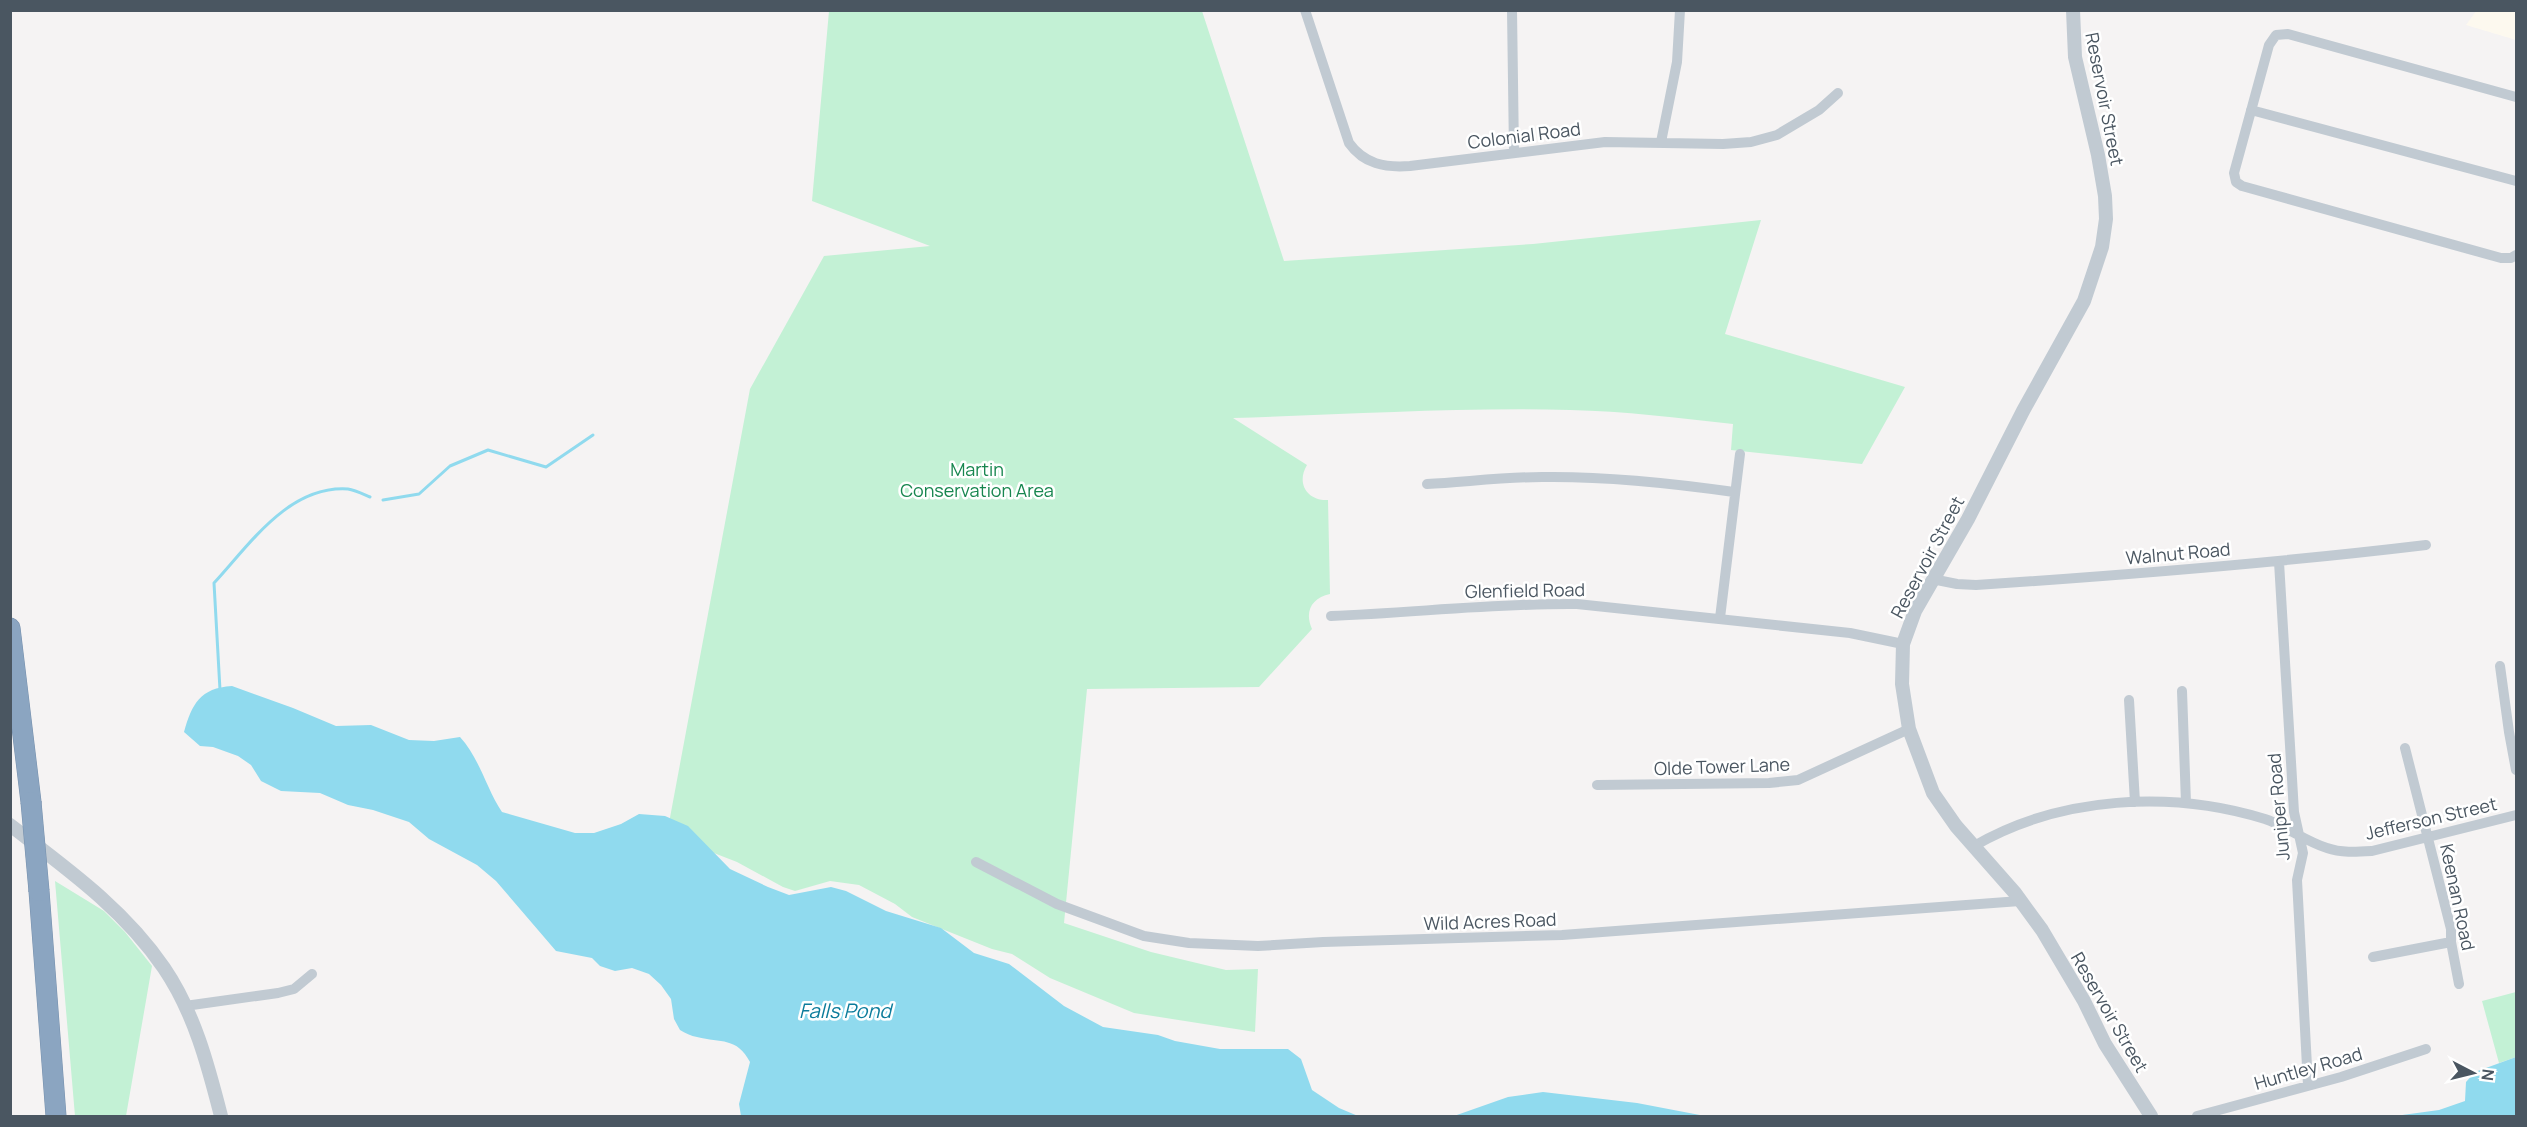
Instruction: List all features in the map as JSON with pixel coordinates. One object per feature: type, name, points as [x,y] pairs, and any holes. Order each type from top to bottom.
[{"type":"highway","points":[[10,628],[32,802],[56,1116]]},
{"type":"street","name":"Colonial Road","points":[[1305,10],[1349,143],[1361,156],[1378,164],[1395,167],[1605,142],[1724,144],[1751,142],[1777,135],[1819,110],[1838,93]]},
{"type":"street","points":[[1512,10],[1515,153]]},
{"type":"street","points":[[1661,142],[1677,62],[1680,10]]},
{"type":"street","name":"Reservoir Street","points":[[2073,10],[2075,57],[2098,155],[2105,196],[2106,219],[2102,247],[2084,301],[1968,519],[1915,611],[1903,644],[1902,684],[1909,729],[1933,793],[1956,826],[2042,930],[2084,1001],[2105,1044],[2151,1116]]},
{"type":"street","points":[[2517,97],[2276,34],[2269,45],[2234,170],[2234,177],[2239,185],[2501,258],[2511,258],[2517,255]]},
{"type":"street","points":[[2251,110],[2517,181]]},
{"type":"street","points":[[1720,618],[1740,454]]},
{"type":"street","points":[[1427,484],[1540,477],[1582,477],[1624,479],[1734,492]]},
{"type":"street","name":"Walnut Road","points":[[1932,579],[1976,585],[2279,562],[2426,545]]},
{"type":"street","name":"Juniper Road","points":[[2279,562],[2294,812],[2303,860],[2297,880],[2308,1085]]},
{"type":"street","name":"Glenfield Road","points":[[1331,616],[1567,603],[1850,633],[1903,644]]},
{"type":"street","points":[[2500,666],[2517,770]]},
{"type":"street","points":[[2182,691],[2186,803]]},
{"type":"street","points":[[2129,700],[2135,802]]},
{"type":"street","name":"Olde Tower Lane","points":[[1597,785],[1757,783],[1798,780],[1909,729]]},
{"type":"street","name":"Keenan Road","points":[[2405,748],[2451,928],[2451,942],[2459,984]]},
{"type":"street","name":"Jefferson Street","points":[[1974,846],[1998,832],[2037,819],[2076,809],[2135,802],[2186,803],[2256,817],[2328,849],[2348,853],[2372,851],[2517,815]]},
{"type":"street","points":[[10,825],[97,893],[133,928],[165,969],[185,1006],[204,1051],[221,1116]]},
{"type":"street","name":"Wild Acres Road","points":[[976,862],[1057,904],[1144,936],[1189,943],[1258,946],[1562,935],[2020,901]]},
{"type":"street","points":[[2373,957],[2451,942]]},
{"type":"street","points":[[185,1006],[294,989],[312,974]]},
{"type":"street","name":"Huntley Road","points":[[2197,1116],[2426,1049]]},
{"type":"shaded area","points":[[2476,11],[2516,11],[2516,40],[2466,25]]},
{"type":"green space","name":"Martin Conservation Area","points":[[829,11],[1202,11],[1284,261],[1533,244],[1761,220],[1725,334],[1905,387],[1862,464],[1731,450],[1733,424],[1611,412],[1486,410],[1233,418],[1307,465],[1303,478],[1306,490],[1314,497],[1328,500],[1330,594],[1314,602],[1309,611],[1312,629],[1259,687],[1087,689],[1064,923],[1151,952],[1226,970],[1258,969],[1255,1032],[1134,1013],[1050,978],[1012,954],[992,949],[912,917],[895,904],[859,885],[830,881],[795,891],[737,862],[701,848],[666,839],[750,389],[824,256],[930,246],[812,201]]},
{"type":"green space","points":[[55,881],[104,911],[125,932],[152,966],[126,1116],[75,1116]]},
{"type":"green space","points":[[2516,992],[2516,1057],[2499,1063],[2482,1001]]},
{"type":"water","name":"Falls Pond","points":[[232,686],[336,726],[371,725],[409,740],[434,741],[460,737],[473,755],[502,812],[575,833],[594,833],[621,824],[639,814],[665,816],[688,826],[730,869],[789,895],[831,887],[846,891],[886,911],[941,928],[974,953],[1009,964],[1064,1006],[1103,1027],[1158,1035],[1175,1041],[1220,1049],[1288,1049],[1301,1059],[1312,1090],[1339,1108],[1358,1116],[741,1116],[739,1104],[750,1062],[745,1054],[740,1048],[728,1042],[695,1037],[680,1030],[674,1019],[671,999],[649,974],[632,968],[615,971],[600,966],[592,958],[556,951],[496,881],[477,865],[429,839],[409,822],[373,810],[348,805],[320,793],[281,791],[261,781],[251,765],[238,756],[213,747],[200,746],[184,732],[190,713],[205,694],[221,687]]},
{"type":"water","points":[[2516,1057],[2516,1116],[2395,1116],[2439,1110],[2465,1101],[2466,1082],[2475,1072]]},
{"type":"water","points":[[1543,1092],[1637,1103],[1705,1116],[1454,1116],[1508,1097]]},
{"type":"waterway","points":[[383,500],[419,494],[450,466],[488,450],[546,467],[593,435]]},
{"type":"waterway","points":[[220,690],[214,583],[272,520],[307,497],[327,490],[348,489],[370,497]]}]
